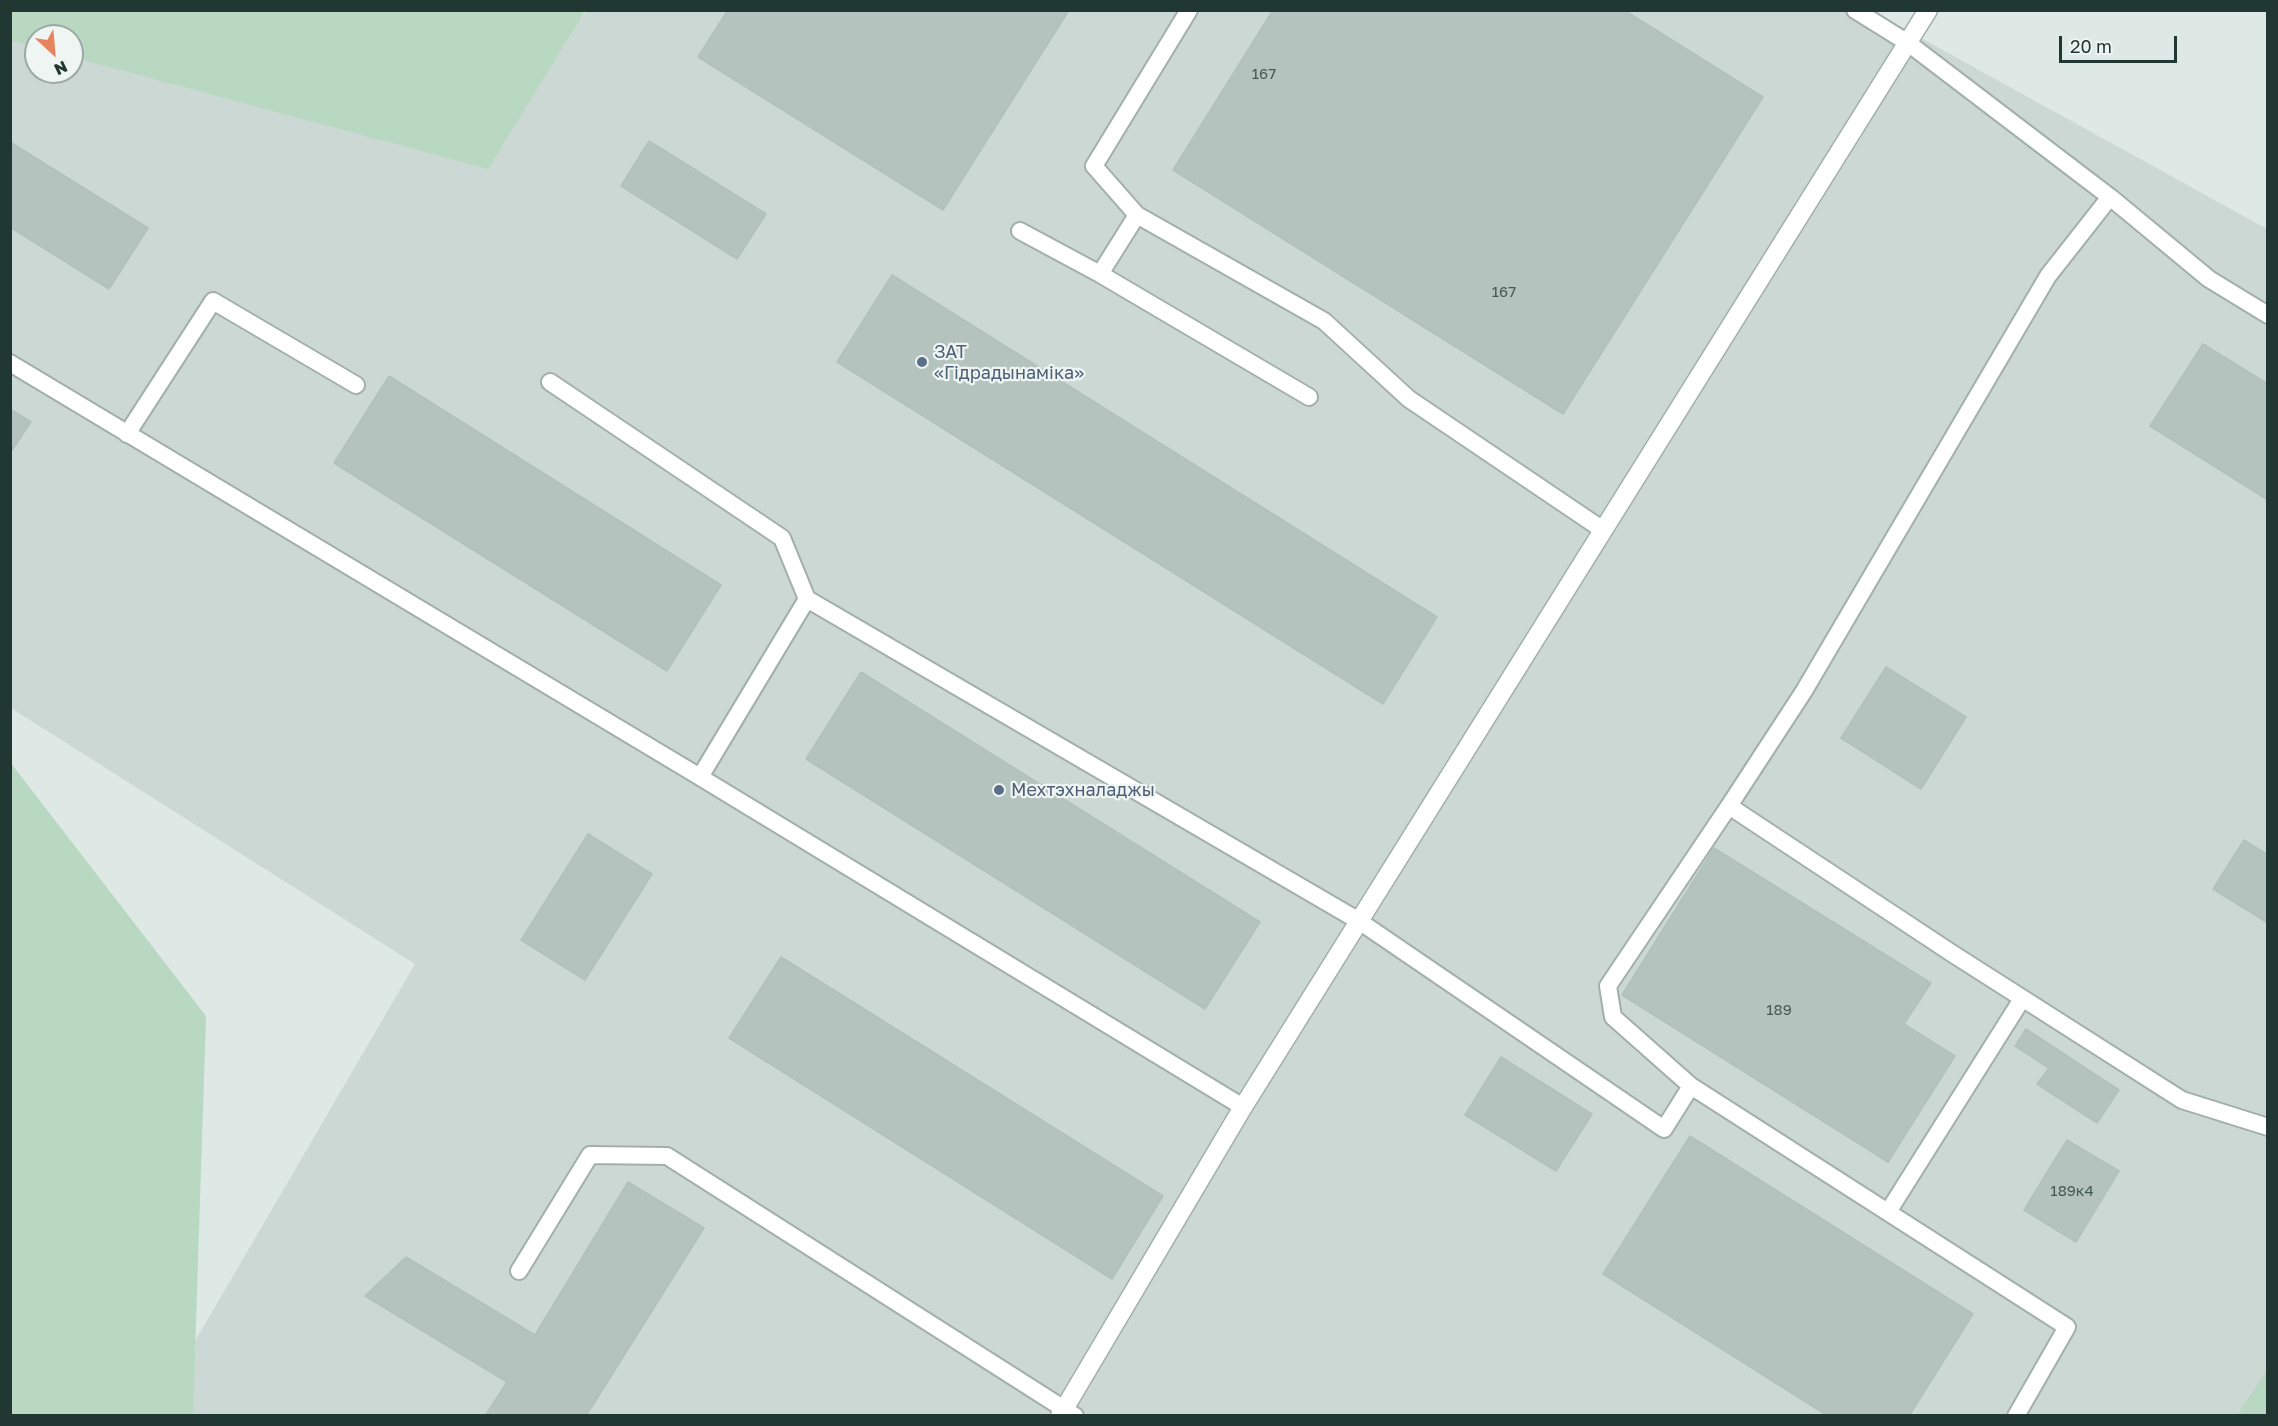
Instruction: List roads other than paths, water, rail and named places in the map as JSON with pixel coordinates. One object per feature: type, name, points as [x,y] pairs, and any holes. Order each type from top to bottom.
[{"type":"street","points":[[1067,1413],[1243,1107],[1929,10]]},
{"type":"lane","points":[[1189,10],[1094,166],[1137,215],[1324,321],[1409,399],[1603,530]]},
{"type":"lane","points":[[1855,10],[1908,43],[2110,197],[2209,279],[2268,315]]},
{"type":"lane","points":[[2016,1416],[2067,1327],[1690,1086],[1613,1017],[1608,986],[1804,691],[2048,276],[2110,197]]},
{"type":"lane","points":[[1100,274],[1137,215]]},
{"type":"lane","points":[[1020,231],[1100,274],[1309,397]]},
{"type":"lane","points":[[127,434],[213,301],[356,385]]},
{"type":"lane","points":[[10,363],[700,777],[1243,1107]]},
{"type":"lane","points":[[550,382],[782,538],[807,599],[1359,921],[1664,1129],[1690,1086]]},
{"type":"lane","points":[[700,777],[807,599]]},
{"type":"lane","points":[[1729,806],[2022,999],[2182,1100],[2268,1126]]},
{"type":"lane","points":[[1888,1212],[2022,999]]},
{"type":"lane","points":[[519,1271],[590,1155],[667,1156],[1067,1413]]},
{"type":"place","name":"ЗАТ «Гідрадынаміка»","points":[[922,362]]},
{"type":"place","name":"Мехтэхналаджы","points":[[999,790]]}]
